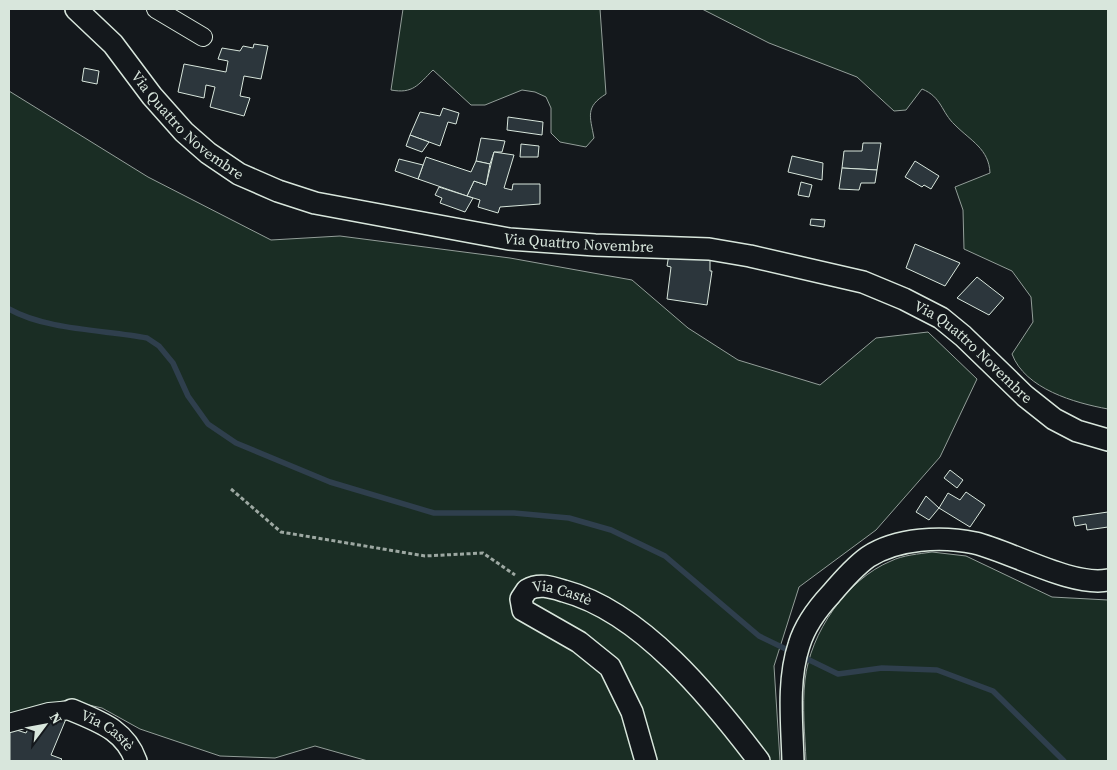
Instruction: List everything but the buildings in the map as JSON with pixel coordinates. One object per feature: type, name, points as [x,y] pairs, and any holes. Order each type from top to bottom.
[{"type":"street","name":"Via Quattro Novembre","points":[[76,9],[113,44],[152,96],[184,132],[208,153],[238,174],[278,191],[315,203],[509,239],[595,245],[709,249],[750,256],[863,282],[904,299],[941,318],[964,336],[1025,396],[1054,419],[1077,430],[1108,440]]},
{"type":"street","points":[[156,9],[203,37]]},
{"type":"street","points":[[793,761],[793,679],[798,646],[807,624],[844,578],[869,557],[889,547],[905,542],[944,539],[975,543],[1074,577],[1099,582],[1108,580]]},
{"type":"street","name":"Via Castè","points":[[646,761],[632,712],[610,668],[579,642],[523,610],[521,599],[524,593],[532,587],[546,586],[575,594],[604,609],[647,637],[689,677],[726,718],[760,761]]},
{"type":"street","name":"Via Castè","points":[[9,723],[49,712],[72,710],[116,730],[126,739],[136,761]]},
{"type":"path","points":[[231,489],[281,532],[425,556],[483,553],[514,574],[524,593]]},
{"type":"green space","points":[[403,9],[600,9],[606,94],[592,108],[591,118],[594,138],[586,147],[560,142],[551,133],[551,108],[546,97],[535,92],[522,90],[485,105],[471,105],[433,70],[415,87],[405,91],[391,90]]},
{"type":"green space","points":[[702,9],[1108,9],[1108,409],[1081,403],[1039,385],[1028,377],[1012,354],[1033,322],[1031,297],[1012,271],[964,249],[963,210],[955,187],[990,173],[989,165],[983,151],[950,120],[934,96],[922,89],[906,110],[894,111],[857,77],[769,43]]},
{"type":"green space","points":[[9,91],[148,177],[271,240],[340,236],[510,258],[632,280],[688,328],[738,360],[820,385],[876,338],[928,332],[977,379],[940,457],[876,530],[799,587],[774,666],[780,761],[368,761],[315,746],[275,758],[220,756],[140,729],[102,708],[67,700],[9,714]]},
{"type":"green space","points":[[932,552],[966,556],[1052,597],[1108,600],[1108,761],[806,761],[805,680],[814,644],[823,626],[846,594],[875,569],[901,557]]},
{"type":"waterway","points":[[9,309],[24,316],[58,325],[147,338],[159,346],[173,363],[188,396],[208,424],[236,443],[330,482],[434,513],[514,513],[569,518],[611,530],[665,556],[759,636],[792,652]]},
{"type":"waterway","points":[[801,656],[838,674],[882,668],[937,670],[993,691],[1064,761]]}]
